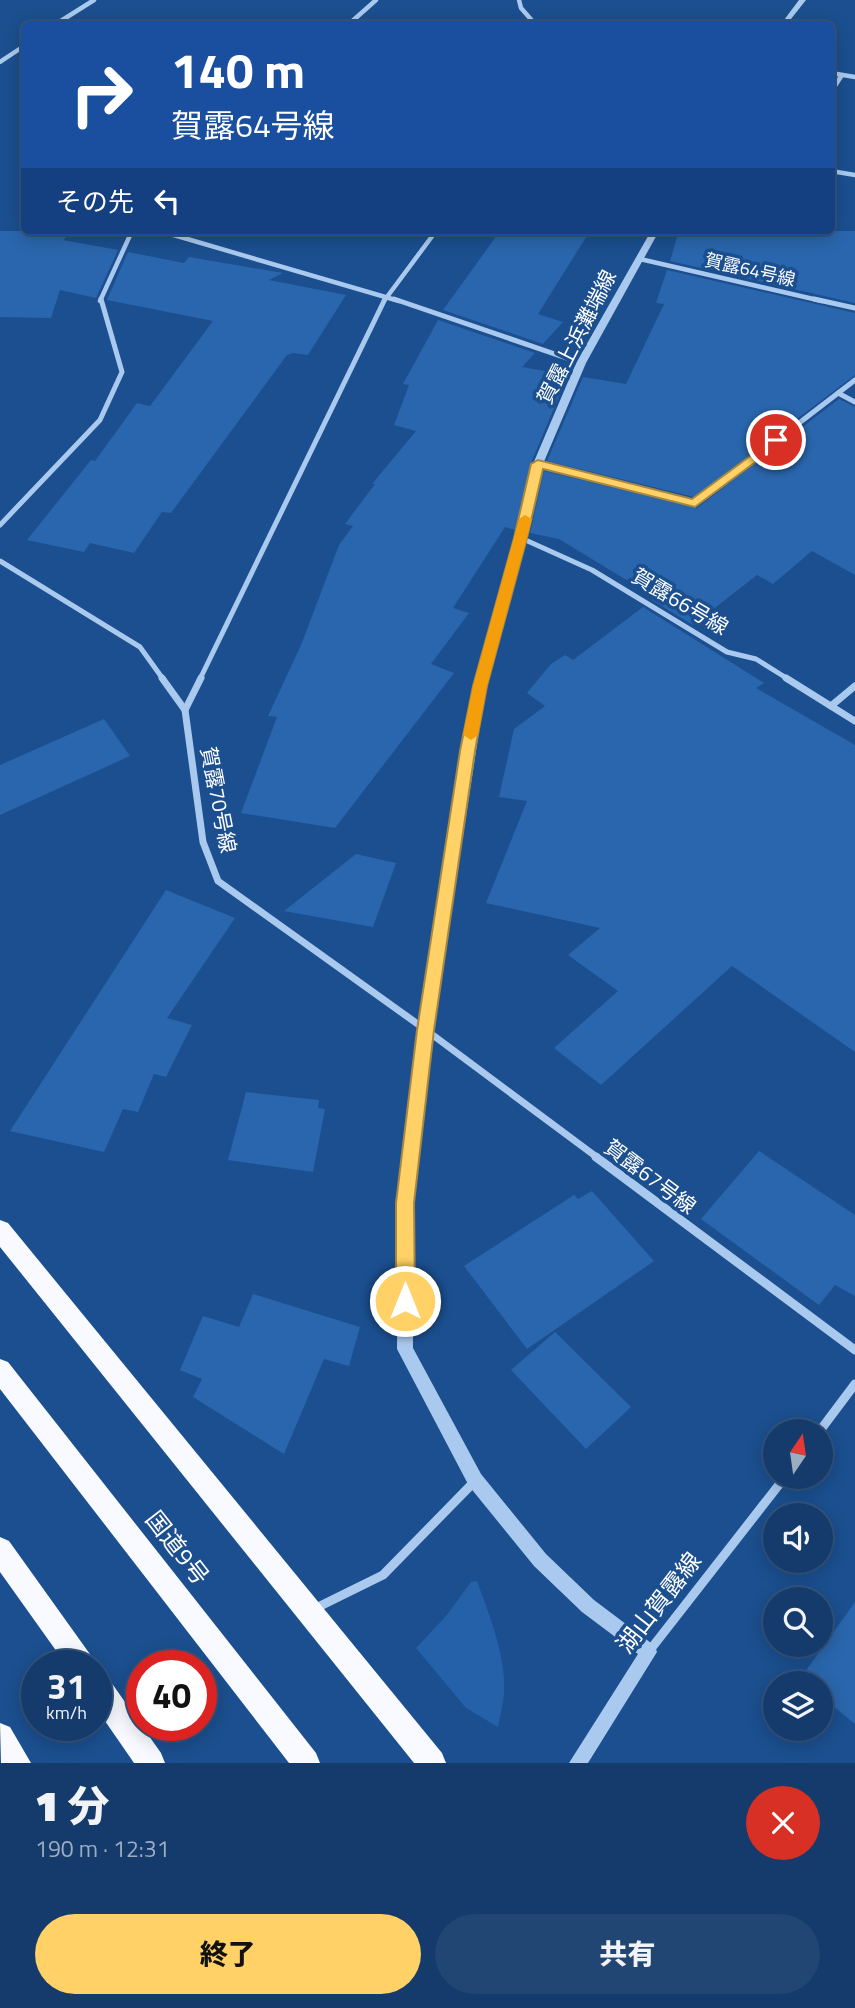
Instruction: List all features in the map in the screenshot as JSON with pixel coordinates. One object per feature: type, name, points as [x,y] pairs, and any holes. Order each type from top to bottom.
[{"type":"highway","points":[[0,1230],[432,1763]]},
{"type":"highway","name":"国道9号","points":[[0,1370],[306,1763]]},
{"type":"highway","points":[[0,1550],[72,1650]]},
{"type":"highway","points":[[112,1707],[152,1763]]},
{"type":"highway","points":[[0,1737],[17,1763]]},
{"type":"street","points":[[62,21],[94,0]]},
{"type":"street","points":[[352,21],[376,0]]},
{"type":"street","points":[[519,0],[533,21]]},
{"type":"street","points":[[786,21],[803,0]]},
{"type":"street","points":[[0,62],[21,48]]},
{"type":"street","points":[[835,74],[855,77]]},
{"type":"street","points":[[835,86],[842,75]]},
{"type":"street","points":[[835,172],[855,175]]},
{"type":"street","points":[[0,525],[100,420],[122,372],[100,301],[130,235]]},
{"type":"street","points":[[174,235],[386,296],[580,363]]},
{"type":"street","points":[[185,710],[386,296],[433,235]]},
{"type":"street","name":"賀露上浜灘端線","points":[[475,1480],[405,1349],[405,1203],[426,1030],[480,686],[521,538],[538,464],[580,363],[653,235]]},
{"type":"street","name":"賀露64号線","points":[[640,260],[855,308]]},
{"type":"street","points":[[538,464],[695,503],[855,380]]},
{"type":"street","points":[[838,393],[855,402]]},
{"type":"street","name":"賀露66号線","points":[[521,538],[592,570],[727,652],[756,659],[855,721]]},
{"type":"street","name":"賀露70号線","points":[[0,561],[140,647],[185,710],[203,842],[218,881],[426,1030]]},
{"type":"street","points":[[831,706],[855,686]]},
{"type":"street","name":"賀露67号線","points":[[426,1030],[855,1350]]},
{"type":"street","points":[[829,1419],[855,1384]]},
{"type":"street","points":[[311,1611],[383,1575],[475,1480],[540,1560],[588,1606],[649,1652]]},
{"type":"street","name":"湖山賀露線","points":[[578,1763],[649,1652],[776,1489]]},
{"type":"shaded area","points":[[477,1581],[503,1666],[504,1694],[498,1727],[466,1708],[416,1648],[446,1616],[471,1582]]},
{"type":"building","points":[[0,231],[21,231],[21,235],[69,235],[63,240],[118,250],[96,298],[60,290],[51,318],[0,317]]},
{"type":"building","points":[[835,231],[855,231],[855,303],[670,261],[678,235],[835,235]]},
{"type":"building","points":[[497,235],[587,235],[538,314],[563,322],[543,344],[443,310]]},
{"type":"building","points":[[128,252],[184,263],[189,257],[283,273],[269,280],[346,295],[308,355],[287,355],[171,513],[162,512],[134,553],[90,543],[84,552],[27,540],[91,460],[95,461],[137,403],[150,406],[213,321],[107,300]]},
{"type":"building","points":[[667,270],[855,313],[855,375],[694,497],[547,461],[583,377],[626,384],[664,304],[656,303]]},
{"type":"building","points":[[438,320],[535,353],[522,367],[568,375],[531,463],[515,530],[505,527],[453,608],[469,613],[431,664],[454,673],[335,828],[241,813],[277,717],[268,716],[301,645],[339,545],[353,526],[345,524],[375,484],[372,484],[416,431],[394,425],[409,385],[403,384]]},
{"type":"building","points":[[839,399],[855,407],[855,575],[812,551],[773,584],[757,575],[693,625],[652,600],[656,598],[559,539],[530,533],[544,471],[697,508]]},
{"type":"building","points":[[643,607],[764,683],[756,688],[855,745],[855,1052],[732,966],[601,1085],[554,1048],[618,991],[568,955],[600,928],[486,903],[527,801],[499,797],[514,729],[545,706],[527,693],[551,664],[565,655],[573,660]]},
{"type":"building","points":[[104,719],[130,756],[0,815],[0,765]]},
{"type":"building","points":[[356,854],[396,863],[373,927],[284,911]]},
{"type":"building","points":[[166,890],[235,918],[167,1018],[192,1025],[166,1077],[154,1074],[138,1112],[123,1109],[104,1152],[10,1131]]},
{"type":"building","points":[[246,1092],[319,1100],[318,1108],[325,1109],[313,1172],[228,1160]]},
{"type":"building","points":[[759,1151],[855,1215],[855,1296],[835,1285],[819,1305],[701,1219]]},
{"type":"building","points":[[592,1191],[654,1261],[527,1349],[464,1266],[574,1195],[578,1199]]},
{"type":"building","points":[[253,1294],[360,1327],[349,1366],[324,1359],[284,1454],[193,1397],[202,1379],[180,1370],[203,1316],[239,1327]]},
{"type":"building","points":[[555,1332],[631,1407],[586,1449],[511,1370]]},
{"type":"building","points":[[855,1602],[855,1724],[833,1706],[833,1671],[806,1671],[816,1657],[833,1657],[833,1633]]},
{"type":"slow traffic","points":[[471,735],[480,686],[525,519]]},
{"type":"route","points":[[405,1301],[405,1203],[426,1030],[468,751],[480,686],[521,538],[538,464],[695,503],[776,440]]}]
